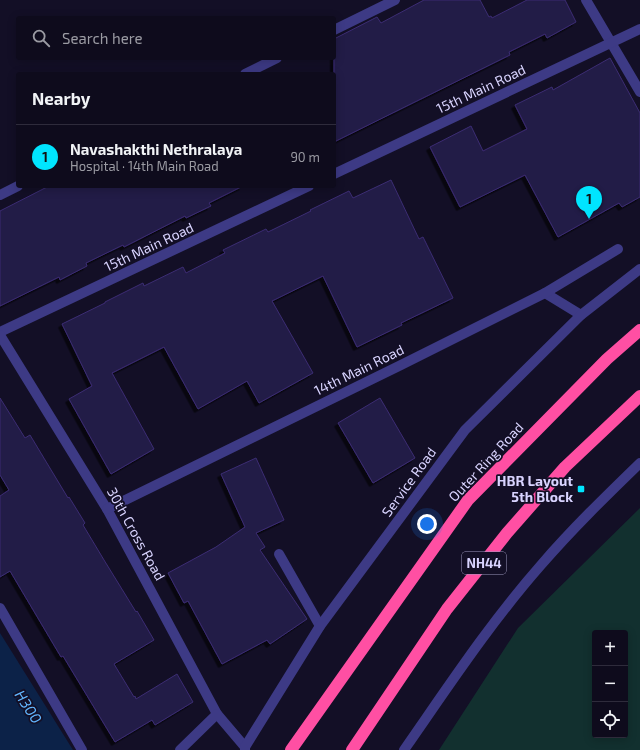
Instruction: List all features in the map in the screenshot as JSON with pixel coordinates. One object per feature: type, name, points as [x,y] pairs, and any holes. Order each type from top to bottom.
[{"type":"highway","name":"Outer Ring Road","points":[[291,750],[468,500],[607,359],[640,330]]},
{"type":"highway","name":"NH44","points":[[352,750],[447,609],[507,533],[565,468],[640,396]]},
{"type":"street","points":[[336,29],[395,0]]},
{"type":"street","points":[[586,0],[640,92]]},
{"type":"street","name":"15th Main Road","points":[[336,173],[640,29]]},
{"type":"street","points":[[249,72],[274,60]]},
{"type":"street","points":[[0,195],[16,187]]},
{"type":"street","name":"15th Main Road","points":[[0,334],[306,188]]},
{"type":"street","name":"14th Main Road","points":[[107,509],[408,362],[545,293],[618,249]]},
{"type":"street","name":"Service Road","points":[[245,749],[320,626],[465,430],[581,315],[640,269]]},
{"type":"street","points":[[545,293],[581,315]]},
{"type":"street","name":"30th Cross Road","points":[[0,334],[107,509],[217,714],[245,749]]},
{"type":"street","points":[[404,750],[484,636],[540,565],[604,497],[640,463]]},
{"type":"street","points":[[279,554],[320,626]]},
{"type":"street","points":[[0,608],[82,750]]},
{"type":"street","points":[[180,750],[217,714]]},
{"type":"green space","points":[[640,508],[640,750],[439,750],[518,628]]},
{"type":"water","name":"H300","points":[[0,633],[73,750],[0,750]]},
{"type":"building","points":[[424,0],[480,0],[489,17],[491,16],[492,18],[527,0],[565,0],[576,22],[547,38],[545,34],[509,52],[510,55],[336,141],[336,72],[334,72],[334,60],[336,60],[336,38],[377,17],[381,23]]},
{"type":"building","points":[[610,58],[640,113],[640,197],[622,207],[619,203],[558,237],[525,175],[460,207],[430,147],[471,126],[483,151],[527,129],[515,105],[552,87],[553,90]]},
{"type":"building","points":[[391,180],[419,239],[423,237],[453,298],[401,323],[402,325],[357,347],[323,276],[272,301],[313,373],[259,403],[247,381],[198,409],[164,347],[112,373],[154,449],[111,474],[69,399],[92,386],[62,324],[143,283],[144,286],[183,267],[186,273],[225,253],[223,250],[266,229],[268,232],[349,191],[353,198]]},
{"type":"building","points":[[45,188],[239,188],[209,203],[211,206],[186,218],[185,216],[124,247],[123,245],[86,263],[87,266],[60,280],[59,277],[0,306],[0,211]]},
{"type":"building","points":[[0,398],[25,438],[30,435],[85,523],[83,525],[154,640],[114,664],[134,697],[135,696],[136,699],[177,674],[193,702],[155,725],[152,720],[115,742],[63,656],[61,657],[10,571],[0,577],[0,496],[9,490],[0,475]]},
{"type":"building","points":[[380,398],[415,458],[373,483],[338,423]]},
{"type":"building","points":[[256,458],[284,520],[256,533],[265,547],[260,550],[307,619],[270,644],[267,640],[222,664],[188,601],[184,603],[168,573],[216,547],[245,527],[221,474]]},
{"type":"place","name":"Navashakthi Nethralaya","points":[[589,219]]},
{"type":"place","name":"HBR Layout 5th Block","points":[[581,489]]}]
